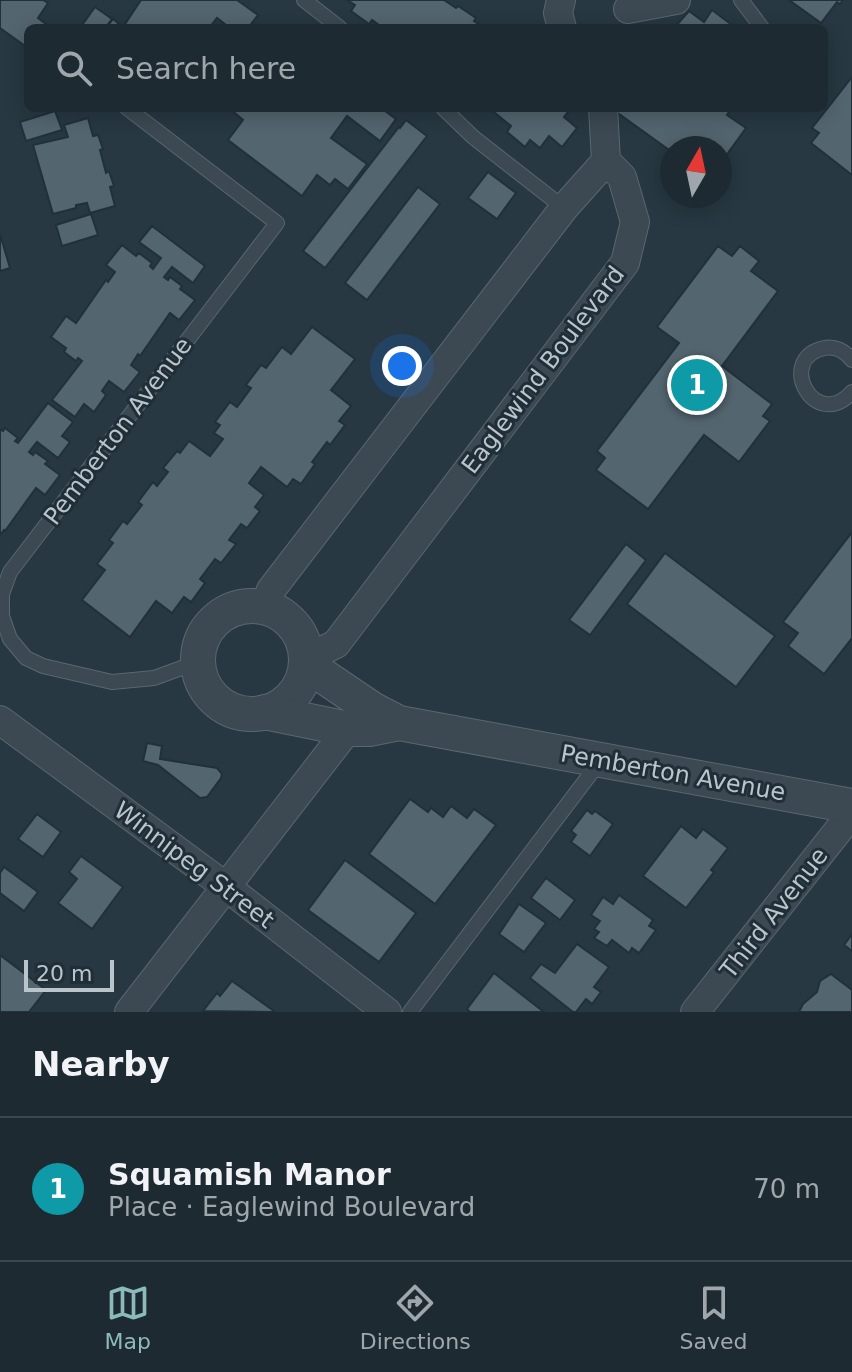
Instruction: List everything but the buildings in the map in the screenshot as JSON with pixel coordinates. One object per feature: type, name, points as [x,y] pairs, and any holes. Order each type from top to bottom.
[{"type":"street","points":[[561,0],[558,13],[561,24]]},
{"type":"street","points":[[626,12],[676,0]]},
{"type":"street","points":[[264,606],[271,590],[564,208],[606,161],[603,112]]},
{"type":"street","name":"Eaglewind Boulevard","points":[[307,661],[336,644],[625,263],[635,222],[622,177],[606,161]]},
{"type":"street","points":[[247,605],[264,606],[281,613],[294,625],[303,640],[307,661],[302,681],[294,695],[281,706],[249,714],[234,711],[208,692],[198,662],[200,645],[217,618],[247,605]]},
{"type":"street","name":"Pemberton Avenue","points":[[307,661],[372,709],[399,723],[852,806]]},
{"type":"street","name":"Pemberton Avenue","points":[[265,712],[348,729],[369,729],[399,723]]},
{"type":"street","name":"Winnipeg Street","points":[[0,720],[225,886],[387,1012]]},
{"type":"street","points":[[129,1012],[348,729]]},
{"type":"street","name":"Third Avenue","points":[[695,1012],[852,813]]},
{"type":"lane","points":[[304,0],[335,24]]},
{"type":"lane","points":[[741,0],[759,24]]},
{"type":"lane","name":"Pemberton Avenue","points":[[132,112],[277,223],[10,572],[2,594],[2,616],[10,639],[26,658],[43,666],[112,682],[154,678],[198,662]]},
{"type":"lane","points":[[447,112],[473,137],[564,208]]},
{"type":"lane","points":[[852,360],[839,350],[821,349],[807,358],[801,376],[807,394],[824,404],[843,400],[852,393]]},
{"type":"lane","points":[[410,1012],[601,760]]},
{"type":"place","name":"Squamish Manor","points":[[697,385]]}]
